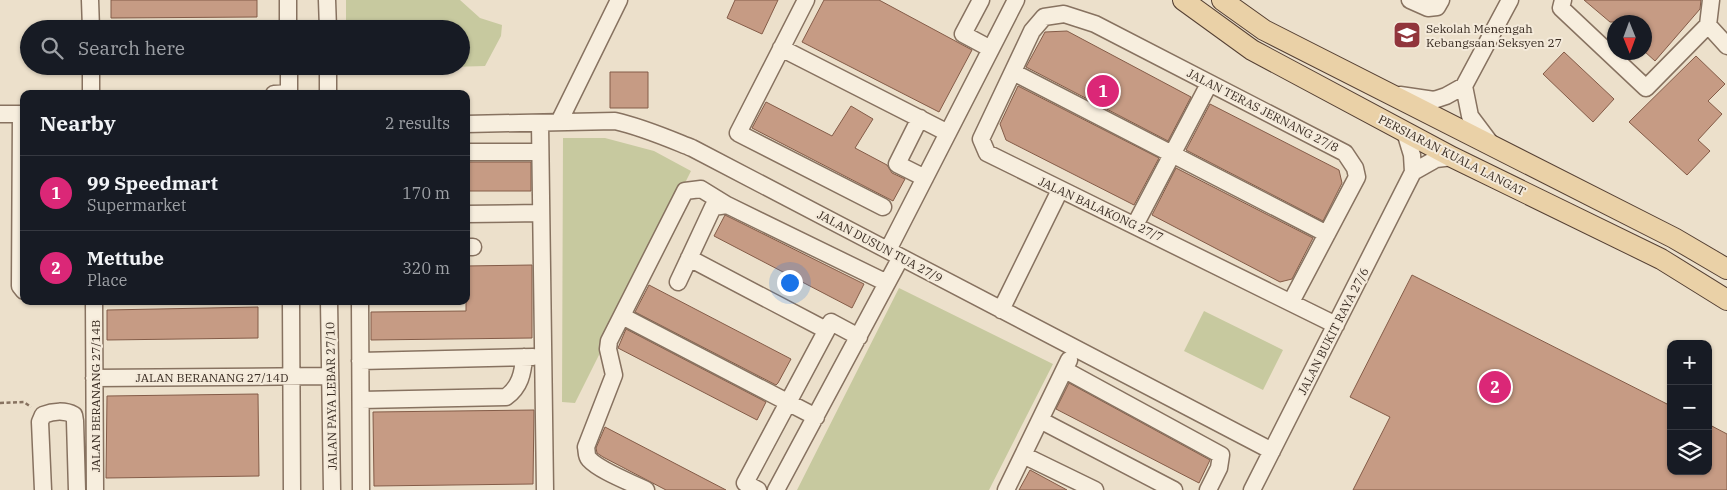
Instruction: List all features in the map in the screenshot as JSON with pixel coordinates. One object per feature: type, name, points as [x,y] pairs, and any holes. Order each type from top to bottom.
[{"type":"main road","name":"PERSIARAN KUALA LANGAT","points":[[1183,0],[1252,50],[1452,157],[1661,259],[1727,300]]},
{"type":"main road","points":[[1222,0],[1264,30],[1674,238],[1727,269]]},
{"type":"main road","points":[[1252,50],[1264,30]]},
{"type":"main road","points":[[1661,259],[1674,238]]},
{"type":"street","points":[[90,0],[91,20]]},
{"type":"street","points":[[288,0],[288,20]]},
{"type":"street","points":[[327,0],[328,20]]},
{"type":"street","points":[[559,122],[619,0]]},
{"type":"street","points":[[806,0],[738,133],[883,207]]},
{"type":"street","points":[[981,0],[963,34],[991,48]]},
{"type":"street","points":[[1410,0],[1428,8],[1437,7],[1441,0]]},
{"type":"street","points":[[1563,0],[1561,8],[1646,88],[1708,26],[1711,0]]},
{"type":"street","points":[[776,490],[887,283],[894,254],[925,178],[1014,1]]},
{"type":"street","points":[[1386,91],[1407,97],[1434,100],[1464,86],[1503,2]]},
{"type":"street","name":"JALAN TERAS JERNANG 27/8","points":[[1032,31],[1044,17],[1064,14],[1080,18],[1345,152],[1355,168],[1356,177],[1292,302]]},
{"type":"street","points":[[1708,26],[1727,46]]},
{"type":"street","name":"JALAN BALAKONG 27/7","points":[[1032,31],[982,141],[987,153],[1060,190],[1135,224],[1336,325]]},
{"type":"street","points":[[781,48],[948,133]]},
{"type":"street","points":[[1013,72],[1327,234]]},
{"type":"street","points":[[91,75],[91,90]]},
{"type":"street","points":[[288,75],[289,90]]},
{"type":"street","points":[[328,75],[328,90]]},
{"type":"street","points":[[1135,224],[1209,84]]},
{"type":"street","points":[[1464,86],[1470,116],[1493,146]]},
{"type":"street","points":[[0,114],[20,114]]},
{"type":"street","points":[[920,118],[897,164],[925,178]]},
{"type":"street","points":[[540,122],[545,490]]},
{"type":"street","name":"JALAN DUSUN TUA 27/9","points":[[470,124],[615,122],[636,126],[663,136],[692,148],[1074,349],[1272,450]]},
{"type":"street","points":[[1405,132],[1412,155],[1413,172],[1436,159],[1452,157]]},
{"type":"street","points":[[470,152],[540,152]]},
{"type":"street","name":"JALAN BUKIT RAYA 27/6","points":[[1252,490],[1413,172]]},
{"type":"street","points":[[646,490],[605,469],[589,458],[586,447],[614,375],[608,349],[622,316],[685,191],[701,189],[727,205],[887,283]]},
{"type":"street","points":[[1001,310],[1060,190]]},
{"type":"street","points":[[678,282],[713,206],[727,205]]},
{"type":"street","points":[[470,214],[541,212]]},
{"type":"street","points":[[689,258],[826,330]]},
{"type":"street","name":"JALAN BERANANG 27/14B","points":[[94,305],[95,490]]},
{"type":"street","points":[[291,305],[292,490]]},
{"type":"street","name":"JALAN PAYA LEBAR 27/10","points":[[329,305],[332,490]]},
{"type":"street","points":[[360,305],[361,490]]},
{"type":"street","points":[[622,316],[816,417]]},
{"type":"street","points":[[758,490],[745,483],[831,322],[859,336]]},
{"type":"street","points":[[1006,490],[1074,349]]},
{"type":"street","points":[[361,400],[506,396],[513,392],[520,380],[524,357]]},
{"type":"street","points":[[360,361],[543,357]]},
{"type":"street","points":[[1064,370],[1221,455],[1220,468],[1208,490]]},
{"type":"street","name":"JALAN BERANANG 27/14D","points":[[94,378],[330,376]]},
{"type":"street","points":[[43,490],[40,422],[43,415],[50,412],[68,412],[74,415],[76,490]]},
{"type":"street","points":[[1040,420],[1174,490]]},
{"type":"street","points":[[1024,455],[1095,490]]},
{"type":"path","points":[[0,403],[24,402],[43,415]]},
{"type":"green space","points":[[346,0],[460,0],[480,18],[502,25],[501,36],[485,66],[470,66],[470,20],[346,20]]},
{"type":"green space","points":[[563,138],[605,138],[654,151],[691,171],[575,403],[562,402]]},
{"type":"green space","points":[[899,288],[1053,364],[989,490],[797,490]]},
{"type":"green space","points":[[1204,311],[1283,350],[1263,390],[1184,351]]},
{"type":"building","points":[[111,0],[257,0],[257,17],[111,18]]},
{"type":"building","points":[[735,0],[778,0],[762,34],[727,18]]},
{"type":"building","points":[[824,0],[879,0],[972,50],[939,112],[802,42]]},
{"type":"building","points":[[1584,0],[1701,0],[1700,9],[1655,61],[1652,58],[1652,15],[1607,15],[1607,19]]},
{"type":"building","points":[[1067,31],[1191,97],[1168,141],[1026,67],[1045,32]]},
{"type":"building","points":[[1564,52],[1614,99],[1593,122],[1543,74]]},
{"type":"building","points":[[1696,56],[1725,84],[1708,101],[1722,114],[1698,140],[1710,151],[1687,175],[1629,122]]},
{"type":"building","points":[[610,72],[648,72],[648,108],[610,108]]},
{"type":"building","points":[[1018,86],[1159,158],[1134,205],[1006,140],[1000,124]]},
{"type":"building","points":[[766,102],[832,136],[851,106],[873,119],[855,148],[887,165],[892,173],[905,179],[893,201],[752,128]]},
{"type":"building","points":[[1210,104],[1339,170],[1342,183],[1323,221],[1186,150]]},
{"type":"building","points":[[470,162],[531,162],[531,191],[470,191]]},
{"type":"building","points":[[1176,168],[1313,238],[1292,279],[1280,282],[1152,215]]},
{"type":"building","points":[[725,215],[864,284],[852,308],[714,236]]},
{"type":"building","points":[[532,265],[532,338],[371,340],[371,312],[466,311],[466,305],[470,305],[470,266]]},
{"type":"building","points":[[1412,275],[1667,404],[1667,475],[1712,475],[1712,426],[1727,434],[1727,490],[1353,490],[1390,417],[1350,397]]},
{"type":"building","points":[[649,285],[791,359],[778,383],[776,385],[635,312]]},
{"type":"building","points":[[258,307],[258,338],[107,340],[107,310]]},
{"type":"building","points":[[626,329],[766,402],[757,420],[618,348]]},
{"type":"building","points":[[1069,383],[1210,460],[1199,483],[1056,409]]},
{"type":"building","points":[[258,394],[259,476],[106,478],[107,396]]},
{"type":"building","points":[[534,410],[533,484],[374,486],[373,412]]},
{"type":"building","points":[[605,427],[726,490],[666,490],[597,453],[596,448]]},
{"type":"building","points":[[1030,470],[1067,490],[1019,490]]},
{"type":"place","name":"Sekolah Menengah Kebangsaan Seksyen 27","points":[[1407,35]]},
{"type":"place","name":"99 Speedmart","points":[[1103,91]]},
{"type":"place","name":"Mettube","points":[[1495,387]]}]
